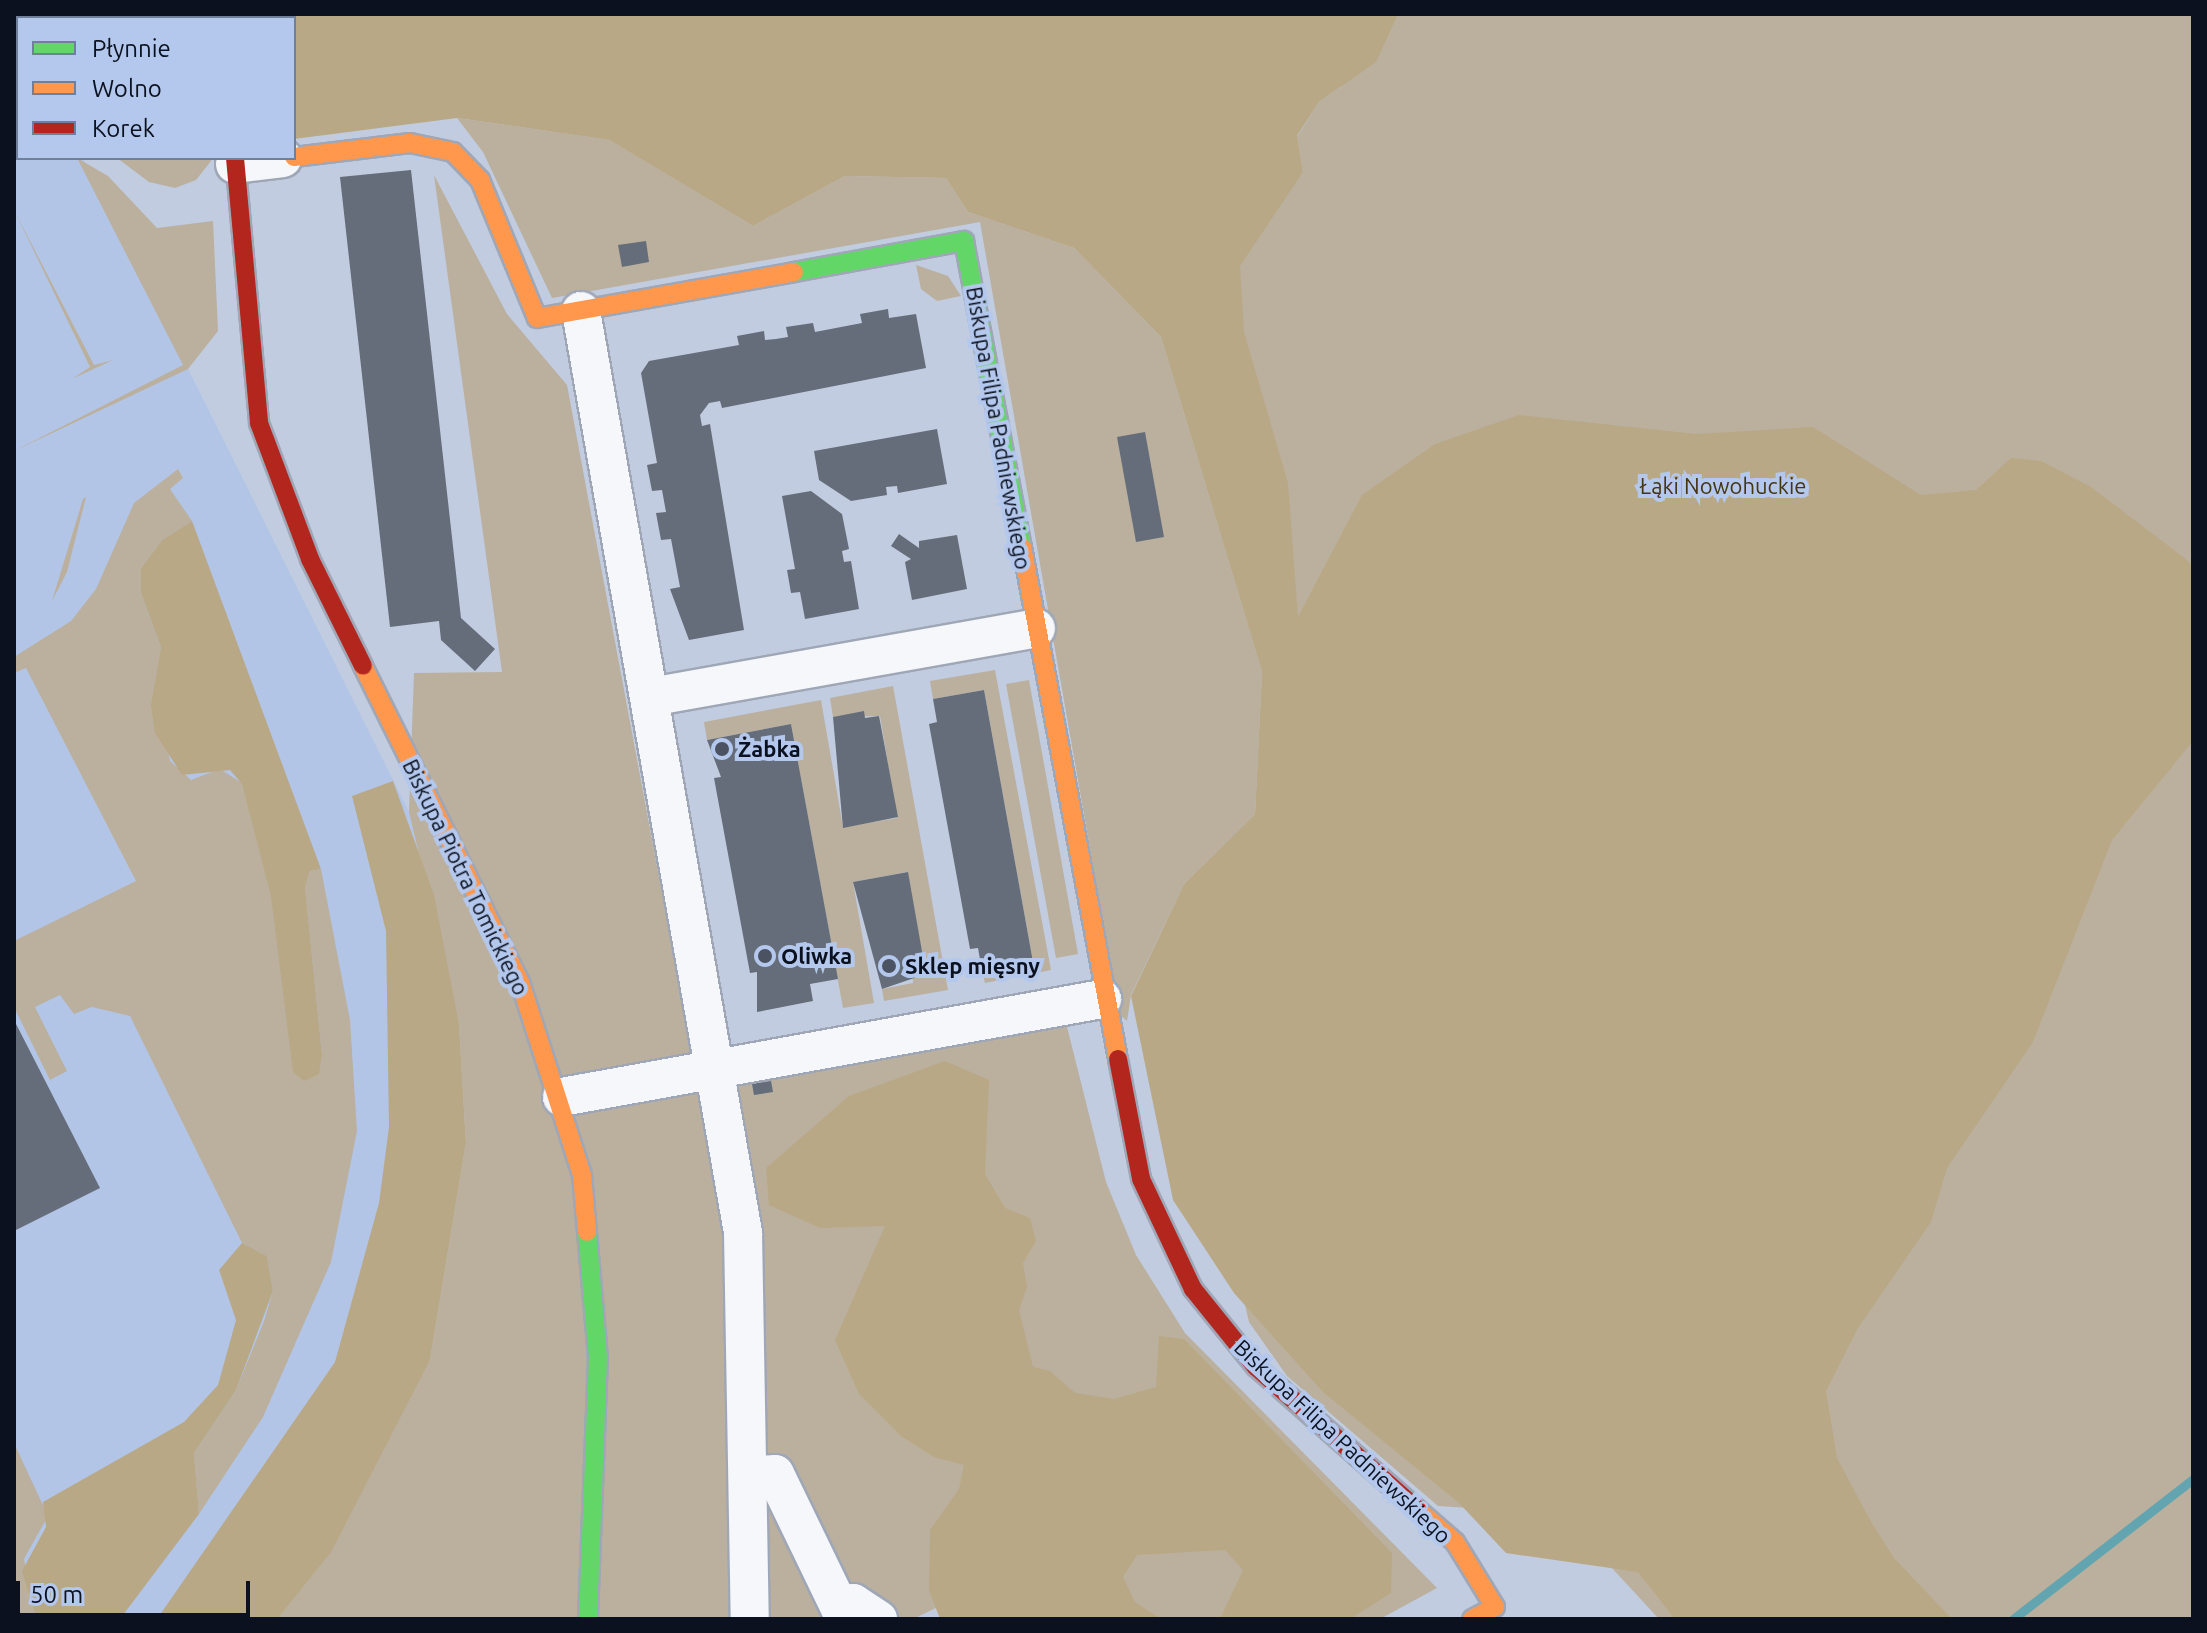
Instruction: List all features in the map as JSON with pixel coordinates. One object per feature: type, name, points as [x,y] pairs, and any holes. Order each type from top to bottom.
[{"type":"street","name":"Biskupa Filipa Padniewskiego","points":[[296,157],[410,143],[453,152],[480,180],[537,318],[964,241],[1102,999],[1141,1179],[1193,1289],[1256,1367],[1423,1509],[1474,1570],[1489,1615]]},
{"type":"street","name":"Biskupa Piotra Tomickiego","points":[[235,161],[259,423],[310,559],[520,982],[562,1097],[582,1175],[596,1310],[599,1467],[588,1619]]},
{"type":"street","points":[[581,311],[718,1071],[750,1300],[750,1619]]},
{"type":"street","points":[[650,697],[1036,628]]},
{"type":"street","points":[[562,1097],[1102,999]]},
{"type":"street","points":[[751,1475],[775,1474],[843,1614],[853,1603],[878,1619]]},
{"type":"shaded area","points":[[14,115],[16,160],[84,160],[409,812],[459,1024],[275,1619],[14,1619]]},
{"type":"green space","points":[[254,14],[1398,14],[1376,62],[1319,102],[1297,136],[1303,172],[1240,266],[1244,332],[1288,483],[1298,617],[1362,495],[1435,444],[1519,415],[1696,434],[1813,427],[1921,495],[1976,490],[2011,458],[2041,461],[2091,487],[2187,560],[2193,567],[2193,741],[2112,840],[2033,1042],[1947,1168],[1931,1222],[1858,1328],[1826,1391],[1837,1458],[1870,1520],[1894,1558],[1952,1619],[1675,1619],[1638,1572],[1506,1553],[1459,1503],[1323,1392],[1234,1293],[1173,1200],[1131,996],[1184,884],[1255,814],[1262,672],[1161,337],[1074,248],[968,212],[946,178],[845,176],[753,226],[610,140],[457,118],[296,139],[296,16]]},
{"type":"green space","name":"Łąki Nowohuckie","points":[[1368,14],[2193,14],[2193,1619],[1659,1619],[1599,1554],[1518,1511],[1438,1506],[1287,1376],[1249,1322],[1226,1224],[1262,1147],[1263,623],[1238,261],[1303,172],[1297,137],[1319,102],[1342,86]]},
{"type":"green space","points":[[457,118],[611,140],[753,226],[845,176],[946,178],[968,212],[1074,248],[1161,337],[1262,672],[1255,814],[1184,884],[1131,995],[1127,1021],[1119,1014],[980,222],[552,298],[483,152]]},
{"type":"green space","points":[[78,160],[108,176],[157,228],[213,221],[218,331],[188,369],[14,451],[183,365]]},
{"type":"green space","points":[[120,160],[211,160],[196,180],[175,188],[149,182]]},
{"type":"green space","points":[[434,175],[507,314],[567,385],[699,1091],[1066,1023],[1106,1182],[1136,1255],[1185,1333],[1437,1588],[1380,1619],[951,1619],[938,1607],[913,1619],[275,1619],[430,1360],[466,1143],[459,1024],[409,812],[414,673],[502,672]]},
{"type":"green space","points":[[14,210],[94,365],[113,360],[72,379],[90,367]]},
{"type":"green space","points":[[916,265],[948,276],[961,296],[937,301],[921,289]]},
{"type":"green space","points":[[178,469],[183,478],[170,489],[192,521],[162,540],[141,568],[141,593],[161,647],[155,683],[170,761],[191,780],[220,769],[242,783],[322,1054],[305,887],[310,871],[321,869],[350,1020],[357,1131],[331,1262],[263,1417],[199,1514],[194,1453],[236,1390],[264,1321],[273,1291],[267,1256],[242,1243],[130,1016],[92,1007],[74,1014],[60,995],[35,1007],[67,1071],[50,1080],[14,1007],[14,941],[136,881],[26,668],[14,673],[14,657],[71,621],[96,589],[134,503]]},
{"type":"green space","points":[[86,497],[67,572],[52,601],[83,499]]},
{"type":"green space","points":[[192,521],[321,869],[310,871],[305,887],[322,1054],[319,1074],[304,1081],[293,1072],[271,896],[242,784],[230,770],[182,775],[155,733],[151,705],[161,647],[141,593],[141,568],[162,540]]},
{"type":"green space","points":[[995,670],[1051,970],[985,983],[982,971],[1033,962],[984,690],[933,699],[930,681]]},
{"type":"green space","points":[[1029,680],[1078,954],[1056,958],[1006,684]]},
{"type":"green space","points":[[893,686],[948,990],[884,1001],[882,989],[913,983],[907,872],[853,882],[874,1003],[843,1008],[791,724],[707,740],[704,722],[821,700],[843,827],[897,818],[880,716],[833,717],[830,698]]},
{"type":"green space","points":[[393,781],[434,895],[459,1024],[466,1143],[430,1360],[331,1552],[277,1619],[157,1619],[335,1362],[379,1203],[389,1127],[386,931],[352,796]]},
{"type":"green space","points":[[945,1061],[989,1080],[985,1174],[1005,1208],[1030,1218],[1036,1241],[1023,1263],[1027,1287],[1019,1310],[1033,1367],[1050,1371],[1075,1393],[1114,1399],[1156,1387],[1159,1336],[1184,1339],[1392,1553],[1391,1593],[1350,1619],[1220,1619],[1243,1570],[1225,1550],[1137,1555],[1123,1577],[1135,1602],[1161,1619],[940,1619],[929,1590],[930,1530],[959,1489],[964,1465],[934,1457],[901,1436],[859,1394],[835,1340],[885,1226],[820,1228],[769,1205],[766,1168],[849,1096]]},
{"type":"green space","points":[[242,1243],[267,1256],[273,1291],[236,1390],[194,1453],[199,1514],[120,1619],[37,1619],[22,1571],[46,1527],[43,1502],[184,1422],[218,1385],[236,1320],[219,1270]]},
{"type":"green space","points":[[14,1443],[48,1516],[24,1559],[37,1619],[14,1619]]},
{"type":"building","points":[[49,14],[110,16],[50,16]]},
{"type":"building","points":[[411,170],[461,618],[495,649],[475,671],[441,640],[439,621],[390,627],[340,177]]},
{"type":"building","points":[[646,241],[649,262],[622,267],[618,245]]},
{"type":"building","points":[[888,309],[889,318],[916,314],[926,368],[722,408],[720,401],[709,403],[700,415],[702,426],[710,424],[744,630],[689,640],[670,589],[680,587],[671,539],[661,540],[656,513],[666,512],[662,490],[652,491],[647,465],[657,463],[641,373],[649,361],[739,345],[737,336],[764,331],[765,340],[788,337],[786,327],[813,323],[815,332],[862,323],[860,314]]},
{"type":"building","points":[[937,429],[947,484],[898,493],[897,486],[886,487],[887,495],[851,501],[819,480],[814,451]]},
{"type":"building","points":[[1145,432],[1164,537],[1136,542],[1117,437]]},
{"type":"building","points":[[811,491],[842,514],[849,549],[842,551],[844,562],[851,561],[859,609],[805,619],[800,592],[791,593],[787,570],[795,569],[782,496]]},
{"type":"building","points":[[899,534],[919,548],[919,541],[957,535],[967,589],[912,600],[905,562],[911,559],[891,546]]},
{"type":"building","points":[[984,690],[1033,962],[982,971],[978,948],[970,949],[929,724],[937,722],[933,699]]},
{"type":"building","points":[[864,711],[865,718],[879,716],[898,817],[843,828],[833,717]]},
{"type":"building","points":[[791,724],[838,979],[810,984],[813,1001],[757,1012],[757,972],[750,973],[714,778],[721,777],[707,740]]},
{"type":"building","points":[[908,872],[926,974],[882,989],[853,882]]},
{"type":"building","points":[[14,1020],[100,1188],[14,1231]]},
{"type":"building","points":[[771,1081],[773,1092],[754,1095],[752,1084]]},
{"type":"waterway","points":[[2013,1619],[2193,1479]]},
{"type":"traffic: fast","points":[[794,272],[964,241],[1022,547]]},
{"type":"traffic: fast","points":[[587,1232],[598,1357],[588,1619]]},
{"type":"traffic: slow","points":[[296,157],[410,143],[453,152],[480,180],[537,318],[794,272]]},
{"type":"traffic: slow","points":[[1022,547],[1118,1059]]},
{"type":"traffic: slow","points":[[363,666],[520,982],[582,1175],[587,1232]]},
{"type":"traffic: slow","points":[[1417,1509],[1455,1542],[1495,1607],[1472,1619]]},
{"type":"traffic: jam","points":[[235,160],[259,423],[310,559],[363,666]]},
{"type":"traffic: jam","points":[[1118,1059],[1141,1179],[1193,1289],[1256,1367],[1417,1509]]},
{"type":"place","name":"Żabka","points":[[722,749]]},
{"type":"place","name":"Oliwka","points":[[765,956]]},
{"type":"place","name":"Sklep mięsny","points":[[889,966]]}]
